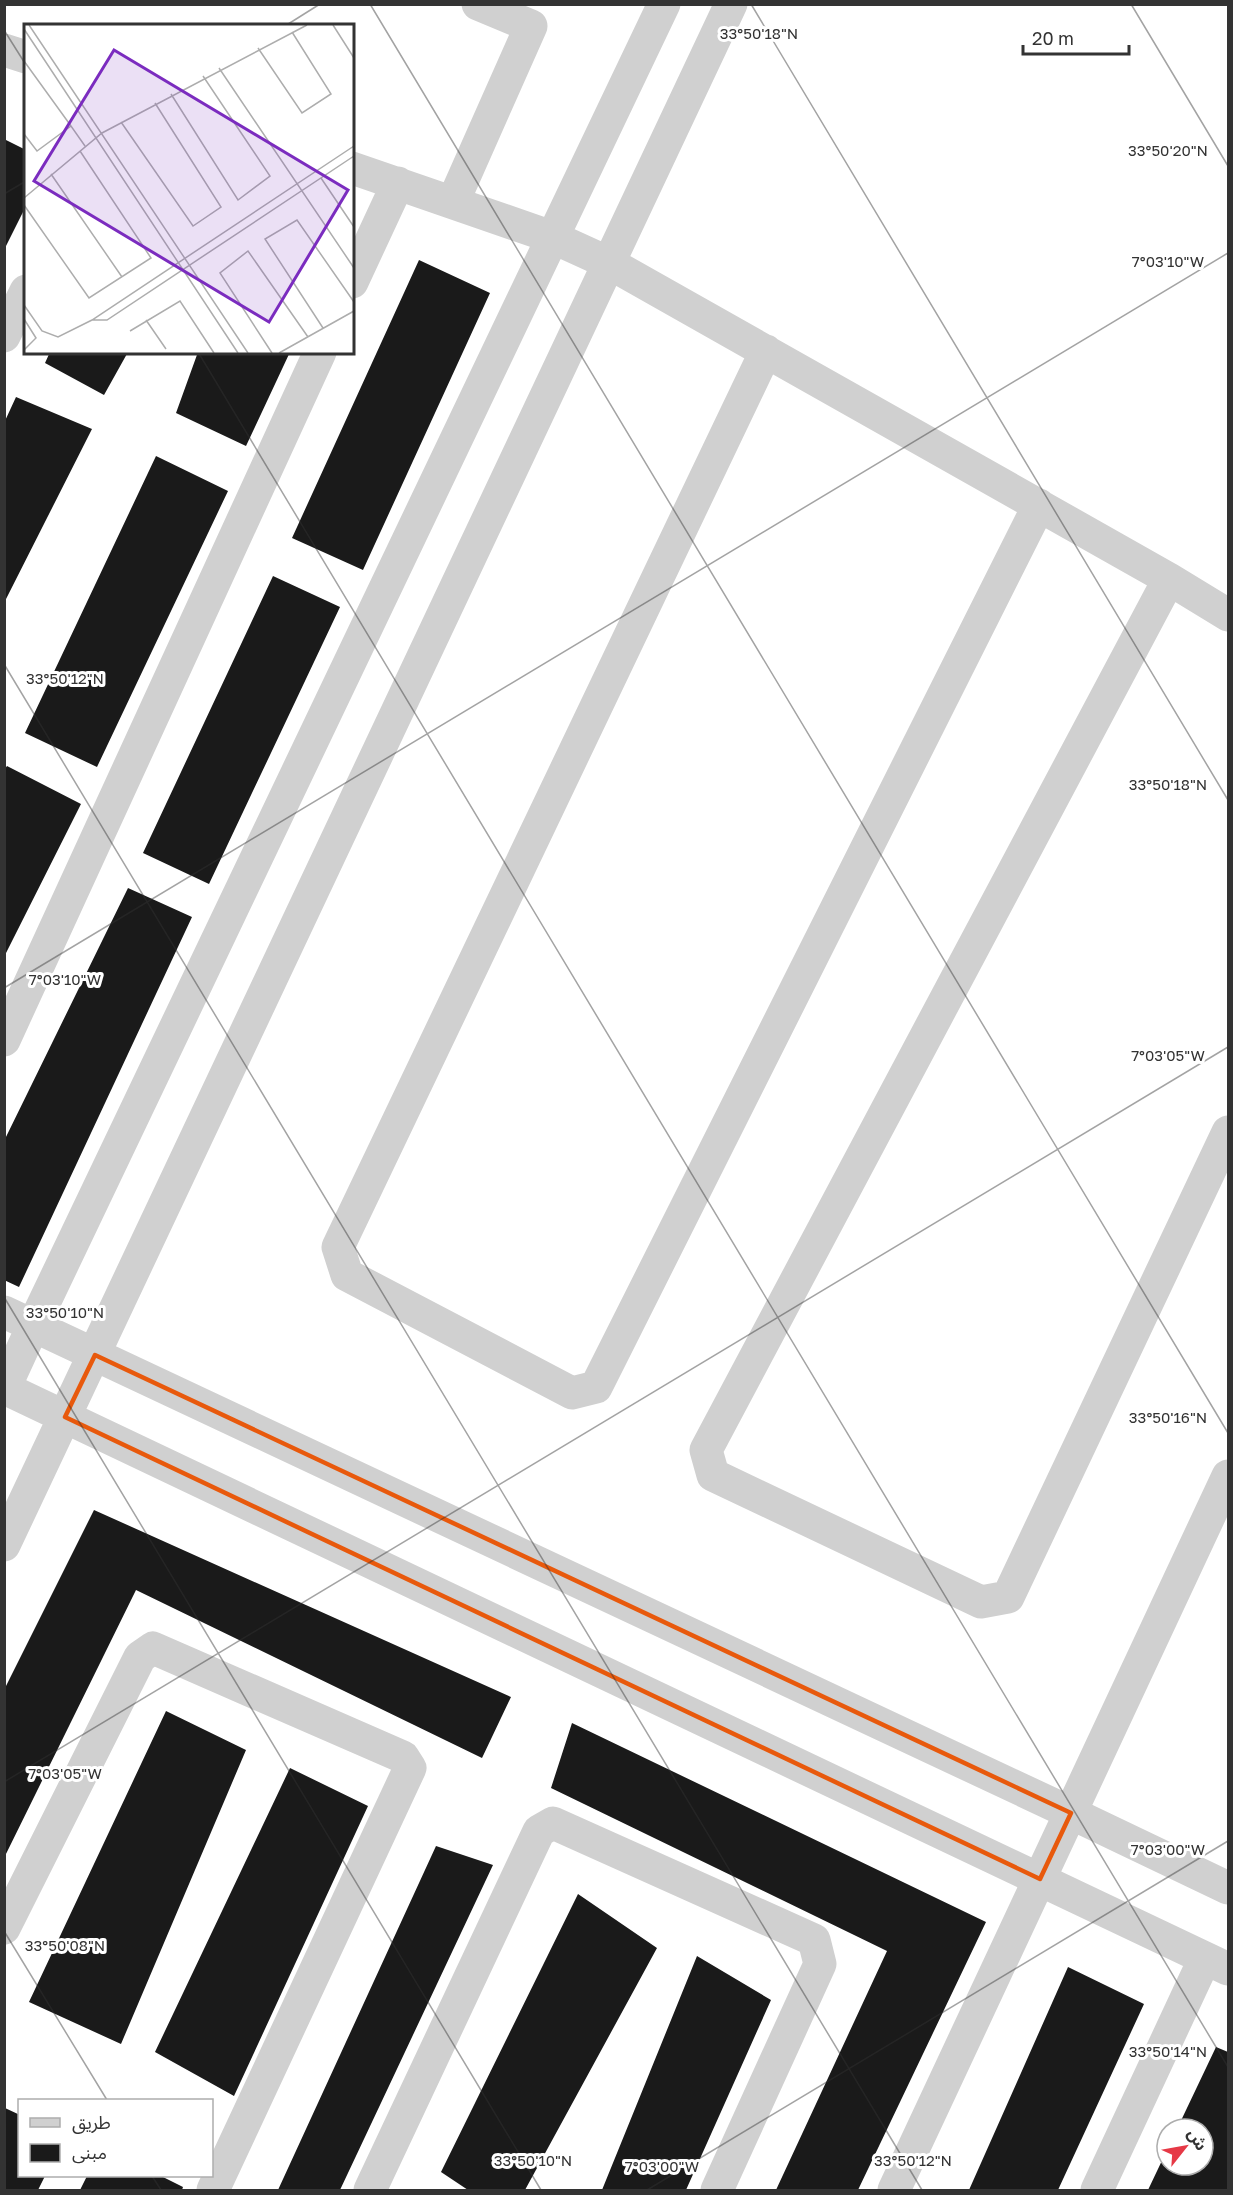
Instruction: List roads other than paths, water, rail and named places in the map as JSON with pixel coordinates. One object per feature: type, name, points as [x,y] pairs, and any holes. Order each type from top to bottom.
[{"type":"street","points":[[453,202],[535,15],[478,4]]},
{"type":"street","points":[[664,4],[552,237],[19,1319],[5,1388],[1217,1964],[1097,2190]]},
{"type":"street","points":[[4,1545],[731,4]]},
{"type":"street","points":[[4,50],[24,56]]},
{"type":"street","points":[[354,169],[552,237],[609,263],[1039,505],[1228,615]]},
{"type":"street","points":[[354,278],[398,183]]},
{"type":"street","points":[[4,336],[24,295]]},
{"type":"street","points":[[766,351],[338,1247],[347,1275],[572,1393],[596,1387],[1039,505]]},
{"type":"street","points":[[4,1040],[319,354]]},
{"type":"street","points":[[1169,579],[706,1450],[713,1475],[981,1602],[1008,1597],[1228,1132]]},
{"type":"street","points":[[19,1319],[1228,1888]]},
{"type":"street","points":[[894,2190],[1228,1476]]},
{"type":"street","points":[[4,1928],[140,1657],[153,1648],[404,1757],[410,1768],[213,2190]]},
{"type":"street","points":[[370,2190],[539,1831],[553,1823],[814,1941],[820,1964],[717,2190]]}]
